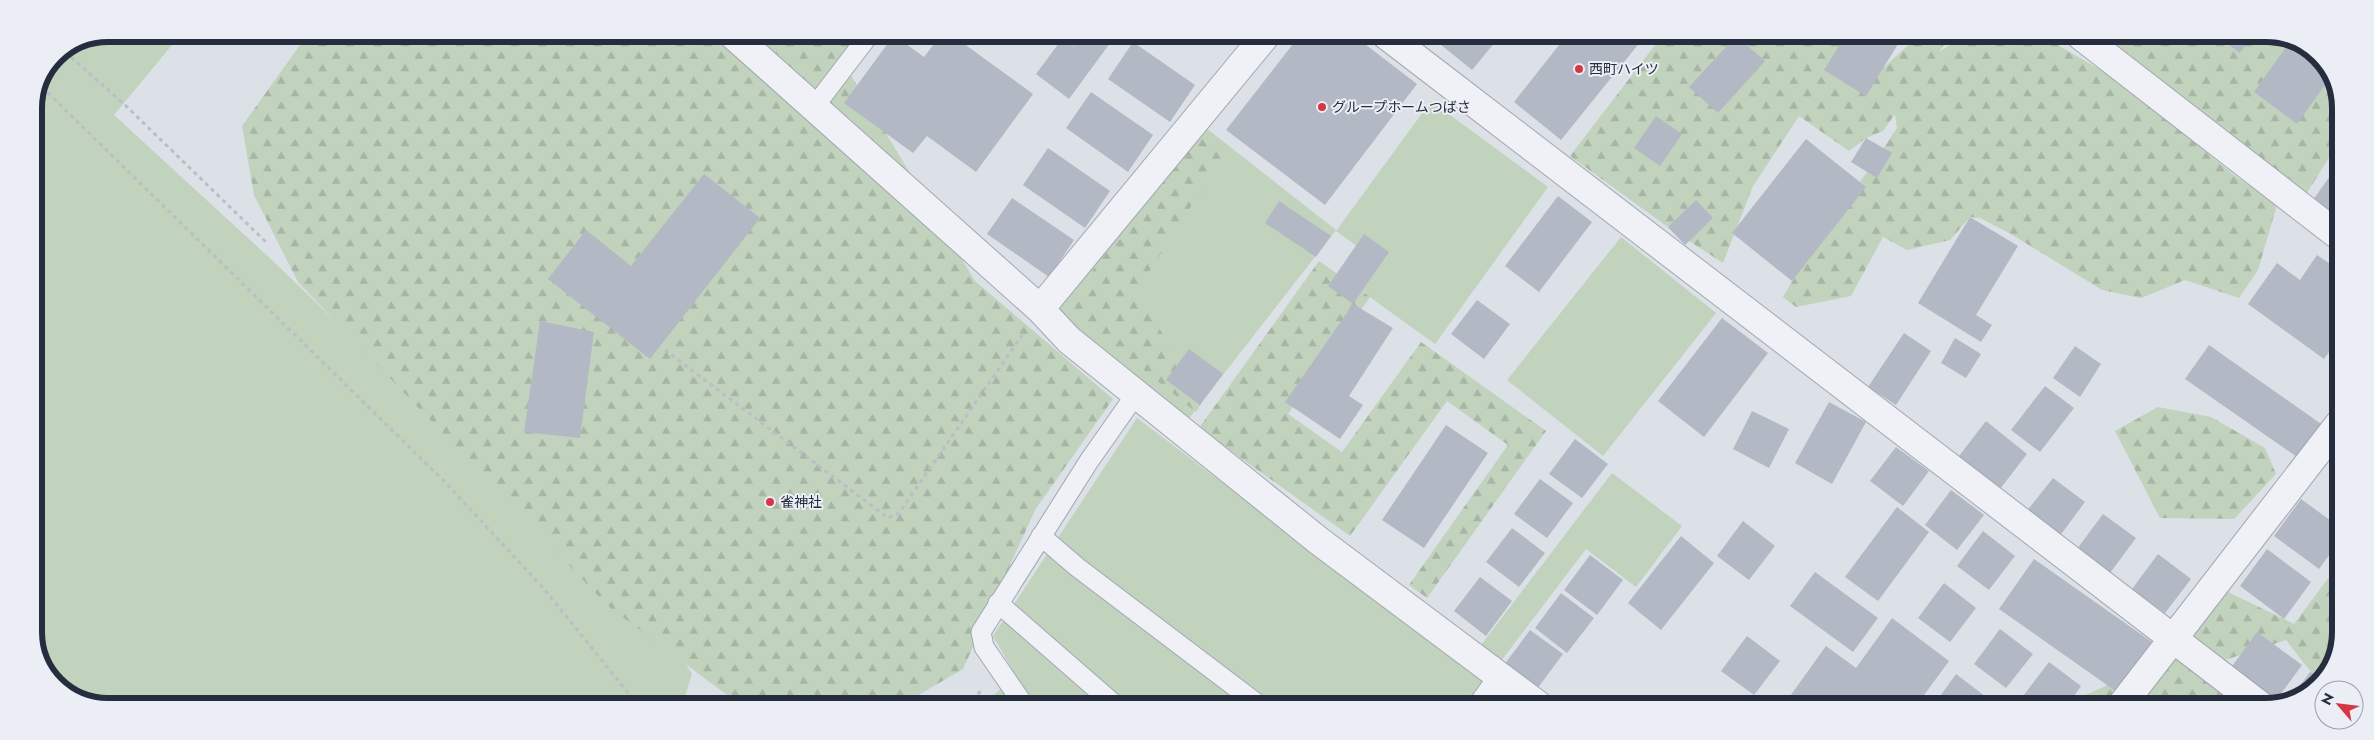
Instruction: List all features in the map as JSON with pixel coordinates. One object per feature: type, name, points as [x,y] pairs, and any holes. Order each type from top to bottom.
[{"type":"street","points":[[741,42],[1040,309],[1069,340],[1319,540],[1528,698]]},
{"type":"street","points":[[1040,309],[1260,42]]},
{"type":"street","points":[[1395,42],[2250,698]]},
{"type":"street","points":[[2089,42],[2331,229]]},
{"type":"street","points":[[2127,698],[2332,433]]},
{"type":"street","points":[[1488,698],[1502,679]]},
{"type":"lane","points":[[814,107],[864,42]]},
{"type":"lane","points":[[1019,698],[984,647],[981,632],[1041,536],[1136,394]]},
{"type":"lane","points":[[1041,536],[1077,567],[1250,698]]},
{"type":"lane","points":[[998,603],[1106,698]]},
{"type":"path","points":[[70,56],[123,103],[267,243]]},
{"type":"path","points":[[45,91],[445,482],[545,590],[632,698]]},
{"type":"path","points":[[666,350],[888,518],[899,513],[1040,309]]},
{"type":"green space","points":[[108,42],[174,42],[114,115],[274,262],[678,651],[692,674],[685,698],[108,698],[83,693],[65,681],[56,672],[47,657],[43,636],[42,108],[47,83],[62,62],[83,47],[95,44]]},
{"type":"green space","name":"雀神社","points":[[302,42],[854,42],[849,72],[975,281],[1113,399],[1035,510],[963,669],[913,698],[731,698],[608,606],[298,282],[254,195],[242,126]]},
{"type":"green space","points":[[1657,42],[1844,42],[1839,55],[1865,85],[1912,42],[1946,42],[1939,52],[1955,42],[2052,42],[2116,79],[2234,175],[2277,205],[2258,270],[2239,298],[2185,280],[2141,298],[2102,290],[2011,234],[1980,218],[1970,217],[1950,240],[1907,250],[1883,237],[1851,296],[1796,307],[1783,297],[1824,232],[1897,128],[1895,114],[1883,131],[1866,138],[1849,151],[1799,116],[1753,186],[1723,263],[1672,230],[1570,156]]},
{"type":"green space","points":[[2108,42],[2266,42],[2291,47],[2299,51],[2323,75],[2327,83],[2331,104],[2331,154],[2305,196]]},
{"type":"green space","points":[[1431,101],[1548,187],[1435,344],[1360,290],[1379,262],[1336,231]]},
{"type":"green space","points":[[1201,124],[1336,230],[1187,421],[1052,315]]},
{"type":"green space","points":[[1203,132],[1228,149],[1136,292],[1204,399],[1196,412],[1064,306]]},
{"type":"green space","points":[[1621,237],[1716,313],[1603,456],[1507,380]]},
{"type":"green space","points":[[1319,261],[1370,297],[1288,414],[1342,452],[1421,342],[1546,431],[1427,598],[1409,585],[1508,445],[1447,401],[1350,536],[1199,428]]},
{"type":"green space","points":[[2158,407],[2211,417],[2265,448],[2276,474],[2234,519],[2160,518],[2115,431]]},
{"type":"green space","points":[[1137,418],[1495,689],[1503,698],[991,698],[1015,674],[993,636]]},
{"type":"green space","points":[[1612,473],[1682,526],[1636,587],[1586,549],[1498,665],[1478,649]]},
{"type":"green space","points":[[2332,573],[2331,641],[2327,657],[2314,676],[2286,640],[2219,662],[2194,635],[2228,592],[2294,624]]},
{"type":"green space","points":[[2174,656],[2223,695],[2221,698],[2078,698]]},
{"type":"building","points":[[889,42],[904,42],[924,57],[936,42],[962,42],[1033,94],[976,172],[927,136],[913,153],[844,103]]},
{"type":"building","points":[[1060,42],[1067,42],[1076,48],[1068,42],[1111,42],[1069,99],[1036,74]]},
{"type":"building","points":[[1133,42],[1195,85],[1170,122],[1108,79]]},
{"type":"building","name":"グループホームつばさ","points":[[1295,42],[1362,42],[1417,84],[1325,205],[1226,130]]},
{"type":"building","points":[[1438,42],[1495,42],[1472,70]]},
{"type":"building","name":"西町ハイツ","points":[[1561,42],[1640,42],[1561,140],[1514,102]]},
{"type":"building","points":[[1730,42],[1743,42],[1765,61],[1718,113],[1689,87]]},
{"type":"building","points":[[1841,42],[1899,42],[1866,96],[1824,70]]},
{"type":"building","points":[[2225,42],[2248,42],[2240,53]]},
{"type":"building","points":[[2287,46],[2299,51],[2309,59],[2323,75],[2327,83],[2297,124],[2254,92]]},
{"type":"building","points":[[1091,92],[1153,135],[1128,172],[1066,128]]},
{"type":"building","points":[[1656,116],[1682,134],[1660,166],[1634,148]]},
{"type":"building","points":[[1866,138],[1892,153],[1877,178],[1851,162]]},
{"type":"building","points":[[1806,139],[1866,187],[1792,281],[1732,233]]},
{"type":"building","points":[[1048,148],[1110,191],[1085,228],[1023,185]]},
{"type":"building","points":[[704,174],[760,218],[650,359],[548,279],[586,230],[631,266]]},
{"type":"building","points":[[2331,174],[2331,213],[2313,200]]},
{"type":"building","points":[[1558,196],[1592,222],[1539,292],[1505,266]]},
{"type":"building","points":[[1012,198],[1074,240],[1049,277],[987,234]]},
{"type":"building","points":[[1696,200],[1713,218],[1685,245],[1668,227]]},
{"type":"building","points":[[1279,201],[1331,236],[1316,257],[1265,223]]},
{"type":"building","points":[[1970,217],[2018,246],[1976,315],[1992,325],[1981,342],[1918,303]]},
{"type":"building","points":[[1364,234],[1389,252],[1353,304],[1328,286]]},
{"type":"building","points":[[2317,255],[2331,265],[2331,349],[2324,359],[2248,304],[2277,263],[2300,280]]},
{"type":"building","points":[[1477,300],[1510,324],[1484,359],[1451,334]]},
{"type":"building","points":[[1353,304],[1393,328],[1349,396],[1363,405],[1340,439],[1285,402]]},
{"type":"building","points":[[1722,318],[1768,353],[1704,437],[1658,401]]},
{"type":"building","points":[[540,321],[594,332],[580,438],[524,432]]},
{"type":"building","points":[[1904,333],[1931,351],[1896,405],[1868,387]]},
{"type":"building","points":[[1955,338],[1981,354],[1966,378],[1941,363]]},
{"type":"building","points":[[2209,345],[2324,426],[2300,459],[2185,379]]},
{"type":"building","points":[[2075,346],[2101,364],[2080,397],[2053,378]]},
{"type":"building","points":[[1189,349],[1223,374],[1200,405],[1166,380]]},
{"type":"building","points":[[2045,386],[2074,408],[2040,452],[2011,430]]},
{"type":"building","points":[[1829,402],[1866,422],[1832,484],[1795,463]]},
{"type":"building","points":[[1752,411],[1789,429],[1769,468],[1733,449]]},
{"type":"building","points":[[1986,421],[2027,454],[2000,489],[1959,456]]},
{"type":"building","points":[[1446,425],[1488,453],[1424,548],[1382,520]]},
{"type":"building","points":[[1575,439],[1608,464],[1582,498],[1549,474]]},
{"type":"building","points":[[1896,447],[1929,471],[1903,506],[1870,481]]},
{"type":"building","points":[[2053,478],[2085,502],[2059,537],[2026,512]]},
{"type":"building","points":[[1540,479],[1573,503],[1547,538],[1514,514]]},
{"type":"building","points":[[1951,490],[1984,515],[1957,550],[1925,525]]},
{"type":"building","points":[[2301,499],[2332,521],[2332,551],[2319,569],[2274,536]]},
{"type":"building","points":[[1897,507],[1929,532],[1878,601],[1845,577]]},
{"type":"building","points":[[2103,514],[2136,538],[2110,573],[2077,549]]},
{"type":"building","points":[[1743,521],[1775,546],[1749,580],[1717,556]]},
{"type":"building","points":[[1512,528],[1545,553],[1519,587],[1486,562]]},
{"type":"building","points":[[1983,531],[2015,556],[1989,590],[1957,566]]},
{"type":"building","points":[[1681,536],[1714,563],[1661,630],[1628,603]]},
{"type":"building","points":[[2267,549],[2311,582],[2284,619],[2240,586]]},
{"type":"building","points":[[2158,554],[2191,579],[2165,613],[2132,589]]},
{"type":"building","points":[[1590,555],[1623,580],[1597,615],[1564,590]]},
{"type":"building","points":[[2034,559],[2152,642],[2117,692],[1999,609]]},
{"type":"building","points":[[1815,572],[1878,618],[1853,652],[1790,606]]},
{"type":"building","points":[[1480,577],[1512,601],[1486,636],[1454,611]]},
{"type":"building","points":[[1944,583],[1976,608],[1950,642],[1918,618]]},
{"type":"building","points":[[1561,593],[1594,618],[1567,653],[1535,628]]},
{"type":"building","points":[[1892,618],[1949,661],[1922,698],[1789,698],[1826,646],[1856,668]]},
{"type":"building","points":[[2000,629],[2033,654],[2006,688],[1974,664]]},
{"type":"building","points":[[1530,630],[1563,654],[1537,689],[1504,665]]},
{"type":"building","points":[[2257,632],[2302,665],[2279,696],[2269,698],[2230,669]]},
{"type":"building","points":[[1747,636],[1780,661],[1754,695],[1721,671]]},
{"type":"building","points":[[2049,662],[2081,686],[2073,698],[2026,698],[2023,696]]},
{"type":"building","points":[[2310,672],[2315,675],[2306,684],[2297,690]]},
{"type":"building","points":[[1956,674],[1987,698],[1939,698]]},
{"type":"place","name":"西町ハイツ","points":[[1579,69]]},
{"type":"place","name":"グループホームつばさ","points":[[1322,107]]},
{"type":"place","name":"雀神社","points":[[770,502]]}]
